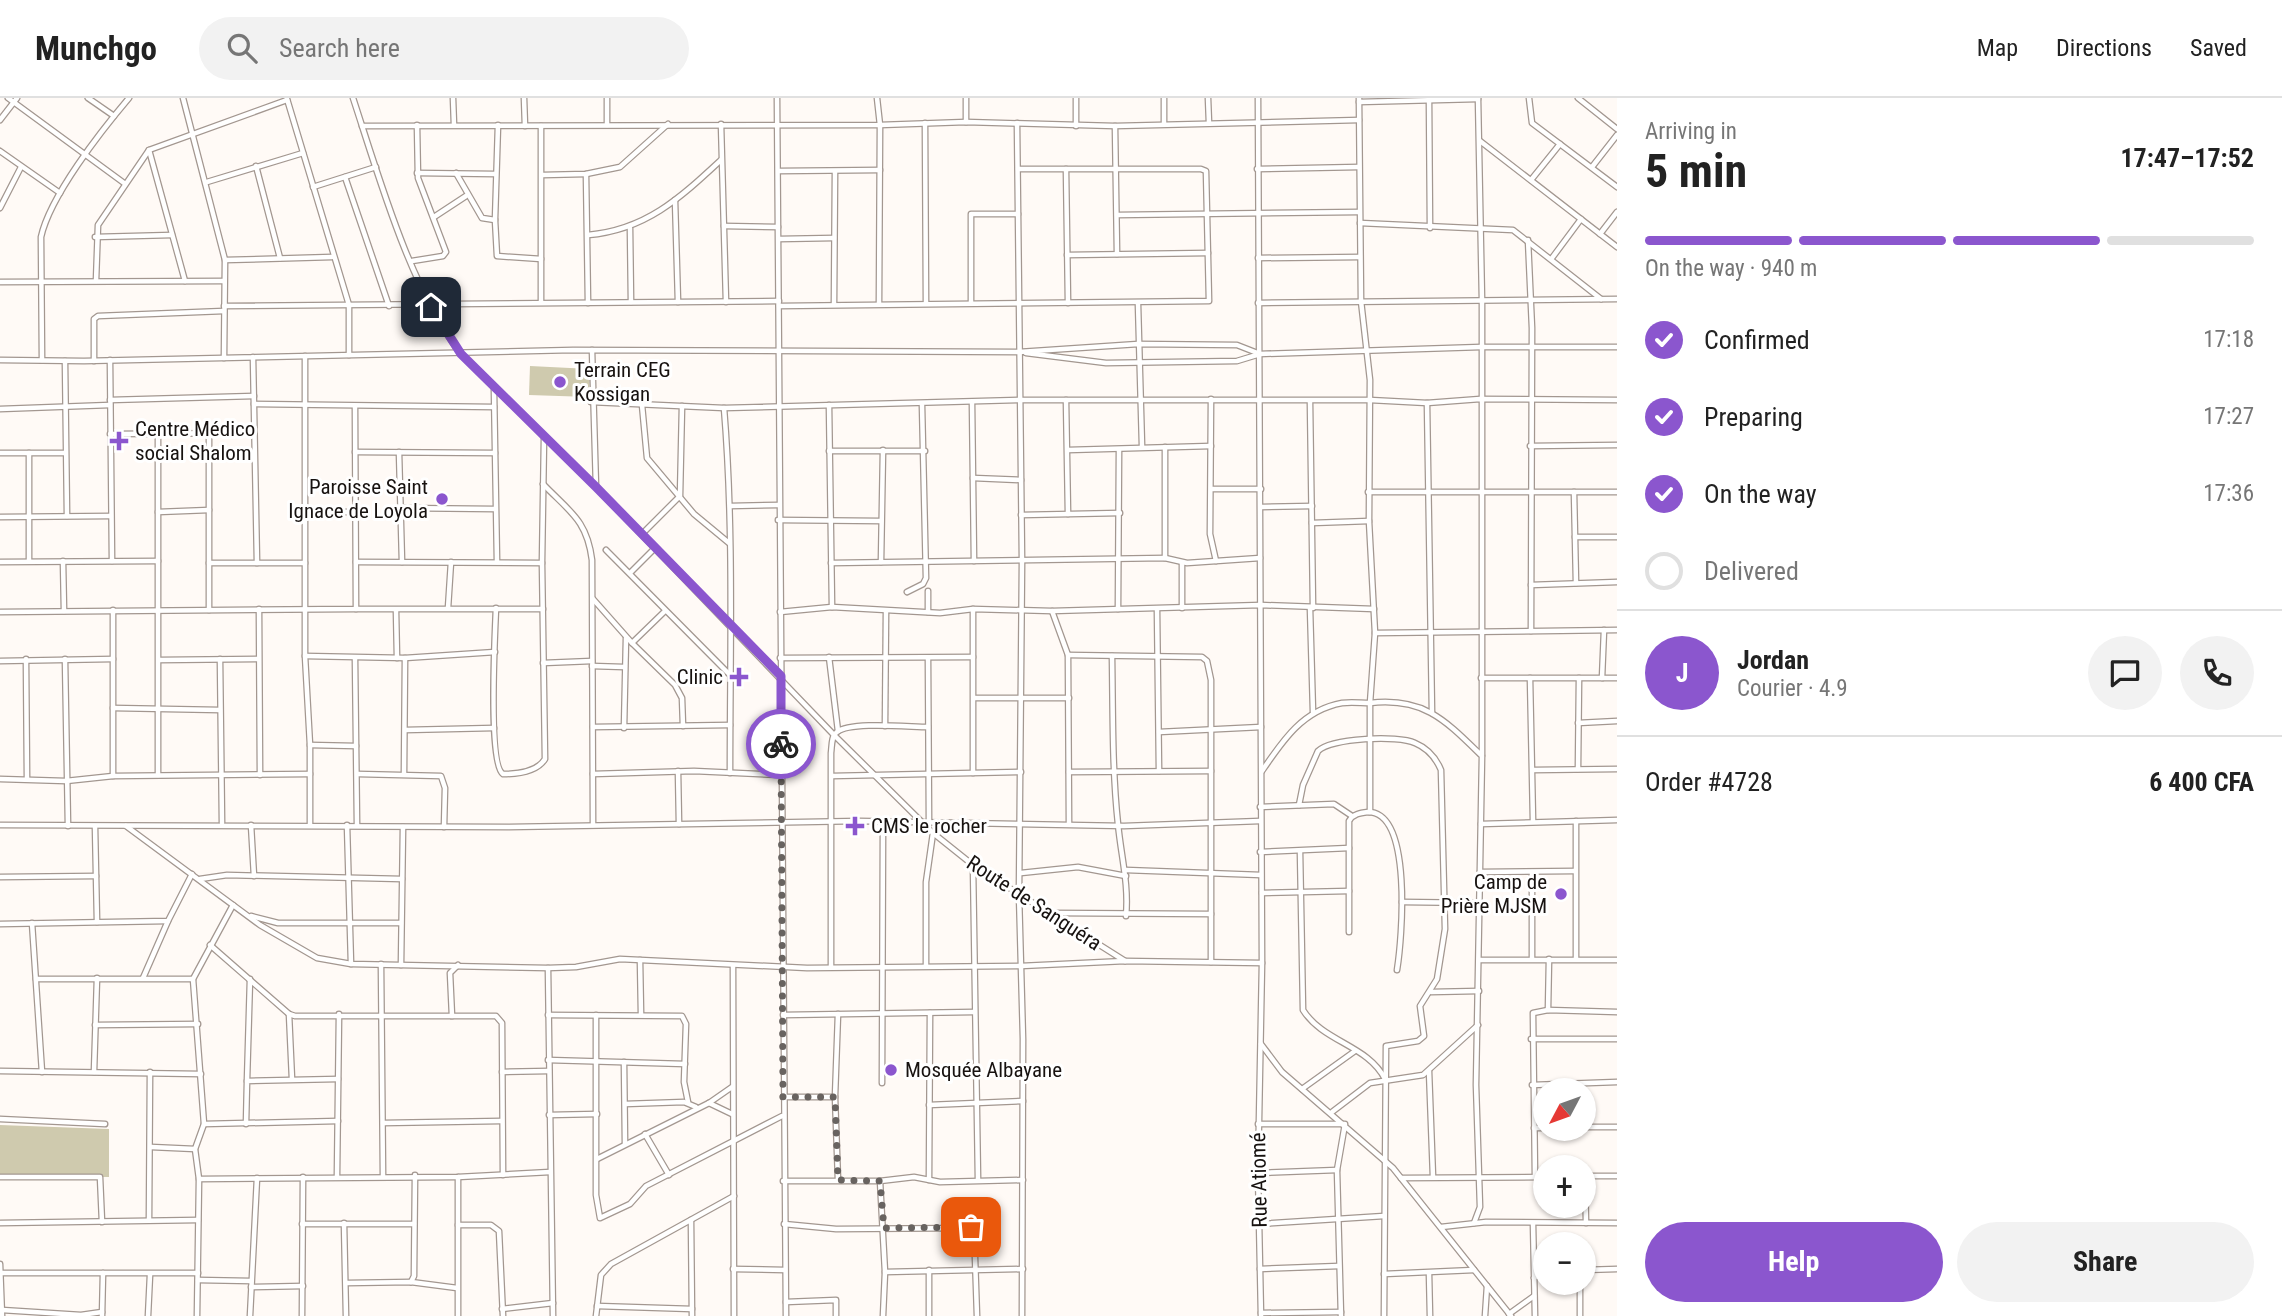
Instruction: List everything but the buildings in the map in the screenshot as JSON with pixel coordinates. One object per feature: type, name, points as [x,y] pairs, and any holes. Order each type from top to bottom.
[{"type":"street","points":[[8,98],[15,100],[124,183]]},
{"type":"street","points":[[88,98],[114,116]]},
{"type":"street","points":[[42,360],[43,229],[60,193],[129,98]]},
{"type":"street","points":[[183,98],[225,260],[224,358]]},
{"type":"street","name":"Route de Sanguéra","points":[[353,98],[376,167],[431,307],[461,354],[732,625],[872,773],[927,823],[933,833],[973,865],[1125,961],[1262,963]]},
{"type":"street","points":[[453,98],[454,125]]},
{"type":"street","points":[[524,98],[525,126]]},
{"type":"street","points":[[607,98],[607,125]]},
{"type":"street","points":[[776,98],[779,171],[778,520],[786,1316]]},
{"type":"street","points":[[877,98],[880,125],[878,303]]},
{"type":"street","points":[[966,98],[966,122]]},
{"type":"street","points":[[1076,98],[1076,126]]},
{"type":"street","points":[[1164,98],[1164,124]]},
{"type":"street","points":[[1208,98],[1209,123]]},
{"type":"street","points":[[1258,98],[1261,1044],[1275,1065],[1383,1157],[1510,1315],[1534,1296]]},
{"type":"street","points":[[1370,812],[1370,703],[1375,633],[1368,492],[1370,400],[1361,301],[1359,100],[1478,98],[1482,301],[1482,756],[1476,1090],[1480,1207],[1486,1222]]},
{"type":"street","points":[[1529,98],[1531,121],[1617,187]]},
{"type":"street","points":[[1578,98],[1617,129]]},
{"type":"street","points":[[96,281],[95,237],[102,215],[149,150],[287,99],[332,257],[349,304],[349,355]]},
{"type":"street","points":[[1429,99],[1430,228]]},
{"type":"street","points":[[0,120],[15,100]]},
{"type":"street","points":[[362,126],[668,123],[880,125],[966,122],[1115,127],[1359,120]]},
{"type":"street","points":[[542,175],[586,174],[627,164],[668,123]]},
{"type":"street","points":[[925,123],[926,303]]},
{"type":"street","points":[[1017,123],[1022,562],[1019,895],[1023,1101],[1022,1316]]},
{"type":"street","points":[[721,124],[726,302]]},
{"type":"street","points":[[412,261],[445,254],[417,173],[417,125]]},
{"type":"street","points":[[498,125],[495,220],[499,259],[541,259]]},
{"type":"street","points":[[541,126],[541,302]]},
{"type":"street","points":[[1115,127],[1117,254]]},
{"type":"street","points":[[1592,167],[1617,135]]},
{"type":"street","points":[[1479,141],[1617,247]]},
{"type":"street","points":[[1531,180],[1560,144]]},
{"type":"street","points":[[149,150],[185,281]]},
{"type":"street","points":[[0,151],[60,193]]},
{"type":"street","points":[[206,182],[303,153]]},
{"type":"street","points":[[588,235],[631,228],[675,200],[722,159]]},
{"type":"street","points":[[256,166],[280,258]]},
{"type":"street","points":[[0,208],[2,195],[21,167]]},
{"type":"street","points":[[313,187],[376,167]]},
{"type":"street","points":[[1257,169],[1359,167]]},
{"type":"street","points":[[94,361],[94,322],[98,316],[224,309],[349,304],[431,307],[541,302],[1018,305],[1209,301],[1209,176],[1204,170],[1018,169]]},
{"type":"street","points":[[1066,169],[1068,303]]},
{"type":"street","points":[[779,171],[880,170]]},
{"type":"street","points":[[834,304],[835,172]]},
{"type":"street","points":[[417,173],[495,174]]},
{"type":"street","points":[[456,173],[466,196],[482,218],[495,220]]},
{"type":"street","points":[[586,174],[587,303]]},
{"type":"street","points":[[345,177],[389,306]]},
{"type":"street","points":[[434,217],[466,196]]},
{"type":"street","points":[[675,200],[678,302]]},
{"type":"street","points":[[1116,215],[1359,212]]},
{"type":"street","points":[[1600,234],[1617,212]]},
{"type":"street","points":[[971,303],[971,214],[1018,214]]},
{"type":"street","points":[[1552,258],[1581,219]]},
{"type":"street","points":[[1360,223],[1513,230],[1602,299]]},
{"type":"street","points":[[724,226],[778,227]]},
{"type":"street","points":[[631,228],[631,302]]},
{"type":"street","points":[[95,237],[172,235]]},
{"type":"street","points":[[779,239],[834,238]]},
{"type":"street","points":[[1528,240],[1531,348],[1531,631]]},
{"type":"street","points":[[1068,255],[1208,253]]},
{"type":"street","points":[[225,260],[332,257]]},
{"type":"street","points":[[1258,258],[1360,257]]},
{"type":"street","points":[[0,282],[224,281]]},
{"type":"street","points":[[1258,303],[1617,299]]},
{"type":"street","points":[[1138,304],[1142,446]]},
{"type":"street","points":[[0,360],[94,361],[592,349],[1019,352],[1138,345],[1237,345],[1259,354]]},
{"type":"street","points":[[1019,352],[1072,360],[1140,363],[1237,361],[1259,354],[1365,353],[1481,347],[1617,347]]},
{"type":"street","points":[[592,349],[591,402],[596,487]]},
{"type":"street","points":[[305,356],[304,656],[310,745],[310,824]]},
{"type":"street","points":[[253,357],[257,563]]},
{"type":"street","points":[[110,360],[112,561]]},
{"type":"street","points":[[65,361],[67,516]]},
{"type":"street","points":[[494,389],[497,562]]},
{"type":"street","points":[[0,409],[66,408],[110,402],[254,396]]},
{"type":"street","points":[[591,402],[724,408],[922,405],[1020,400],[1370,400],[1427,403],[1480,398],[1617,400]]},
{"type":"street","points":[[1211,399],[1210,542],[1216,561]]},
{"type":"street","points":[[1066,400],[1068,514]]},
{"type":"street","points":[[1310,401],[1313,712]]},
{"type":"street","points":[[972,402],[974,561]]},
{"type":"street","points":[[1427,403],[1432,713]]},
{"type":"street","points":[[254,404],[494,407]]},
{"type":"street","points":[[642,405],[645,454],[699,520],[729,543]]},
{"type":"street","points":[[829,405],[828,520],[832,607]]},
{"type":"street","points":[[907,592],[925,582],[927,562],[922,405]]},
{"type":"street","points":[[642,534],[680,496],[682,406]]},
{"type":"street","points":[[355,407],[356,609]]},
{"type":"street","points":[[724,408],[730,506],[732,625],[730,773]]},
{"type":"street","points":[[110,435],[254,433]]},
{"type":"street","points":[[209,434],[209,610]]},
{"type":"street","points":[[158,436],[158,775]]},
{"type":"street","points":[[496,608],[494,728],[500,772],[524,772],[544,762],[542,563],[545,437]]},
{"type":"street","points":[[1530,446],[1617,445]]},
{"type":"street","points":[[1068,450],[1211,446]]},
{"type":"street","points":[[1165,447],[1165,558]]},
{"type":"street","points":[[881,562],[883,450]]},
{"type":"street","points":[[1118,609],[1119,450]]},
{"type":"street","points":[[829,451],[925,451]]},
{"type":"street","points":[[355,452],[495,453]]},
{"type":"street","points":[[399,452],[402,562]]},
{"type":"street","points":[[0,453],[65,453]]},
{"type":"street","points":[[29,453],[29,561]]},
{"type":"street","points":[[973,478],[1021,480]]},
{"type":"street","points":[[543,484],[587,531],[592,559],[593,825]]},
{"type":"street","points":[[1211,489],[1261,489]]},
{"type":"street","points":[[1368,492],[1617,492]]},
{"type":"street","points":[[1574,492],[1576,583]]},
{"type":"street","points":[[730,506],[778,505]]},
{"type":"street","points":[[1261,507],[1312,506]]},
{"type":"street","points":[[401,508],[495,509]]},
{"type":"street","points":[[158,512],[209,510]]},
{"type":"street","points":[[305,512],[355,512]]},
{"type":"street","points":[[1021,515],[1120,513]]},
{"type":"street","points":[[0,517],[111,516]]},
{"type":"street","points":[[778,520],[881,521]]},
{"type":"street","points":[[1312,523],[1369,521]]},
{"type":"street","points":[[1575,537],[1617,537]]},
{"type":"street","points":[[629,573],[655,548]]},
{"type":"street","points":[[606,550],[730,675]]},
{"type":"street","points":[[831,563],[1119,561],[1165,558],[1182,563],[1260,558]]},
{"type":"street","points":[[62,561],[64,611]]},
{"type":"street","points":[[0,562],[158,561]]},
{"type":"street","points":[[356,562],[542,563]]},
{"type":"street","points":[[447,608],[451,562]]},
{"type":"street","points":[[209,563],[305,563]]},
{"type":"street","points":[[1182,563],[1182,608]]},
{"type":"street","points":[[1531,584],[1617,582]]},
{"type":"street","points":[[928,591],[928,612]]},
{"type":"street","points":[[592,598],[678,689],[683,726]]},
{"type":"street","points":[[780,612],[832,607],[928,612],[1261,605],[1374,609]]},
{"type":"street","points":[[259,609],[257,659],[260,775]]},
{"type":"street","points":[[0,612],[543,609]]},
{"type":"street","points":[[973,609],[973,773]]},
{"type":"street","points":[[1157,609],[1159,771]]},
{"type":"street","points":[[396,610],[397,658]]},
{"type":"street","points":[[113,611],[113,776]]},
{"type":"street","points":[[632,643],[665,611]]},
{"type":"street","points":[[885,726],[886,611]]},
{"type":"street","points":[[1052,611],[1068,655],[1069,824]]},
{"type":"street","points":[[1602,678],[1604,630]]},
{"type":"street","points":[[1375,633],[1617,630]]},
{"type":"street","points":[[624,728],[626,636]]},
{"type":"street","points":[[304,656],[405,658],[495,652]]},
{"type":"street","points":[[1068,655],[1205,658],[1211,680],[1211,962]]},
{"type":"street","points":[[1112,656],[1115,771],[1118,825],[1127,877],[1126,916]]},
{"type":"street","points":[[829,657],[836,733],[832,776],[831,967]]},
{"type":"street","points":[[780,658],[974,657]]},
{"type":"street","points":[[355,658],[357,825]]},
{"type":"street","points":[[404,774],[405,658]]},
{"type":"street","points":[[927,823],[928,658]]},
{"type":"street","points":[[26,659],[27,779]]},
{"type":"street","points":[[65,659],[68,826]]},
{"type":"street","points":[[0,661],[113,659]]},
{"type":"street","points":[[220,659],[222,824]]},
{"type":"street","points":[[159,660],[257,659]]},
{"type":"street","points":[[543,663],[592,663],[624,667]]},
{"type":"street","points":[[1481,678],[1617,678]]},
{"type":"street","points":[[1530,678],[1533,821]]},
{"type":"street","points":[[1577,769],[1579,678]]},
{"type":"street","points":[[974,698],[1069,698]]},
{"type":"street","points":[[1261,771],[1286,737],[1313,712],[1344,703],[1370,703],[1387,699],[1432,713],[1482,756]]},
{"type":"street","points":[[113,708],[220,710]]},
{"type":"street","points":[[1578,723],[1617,721]]},
{"type":"street","points":[[593,727],[730,726]]},
{"type":"street","points":[[836,733],[885,726],[928,727]]},
{"type":"street","points":[[1158,732],[1261,727]]},
{"type":"street","points":[[405,730],[494,728]]},
{"type":"street","points":[[1299,805],[1306,778],[1322,747],[1344,740],[1414,742],[1438,764],[1444,802],[1444,903],[1440,971],[1419,1012],[1424,1036],[1418,1041],[1386,1046],[1383,1157],[1384,1316]]},
{"type":"street","points":[[310,745],[356,746]]},
{"type":"street","points":[[1532,769],[1617,769]]},
{"type":"street","points":[[593,774],[678,771],[781,775]]},
{"type":"street","points":[[678,771],[679,824]]},
{"type":"street","points":[[1069,772],[1212,771]]},
{"type":"street","points":[[832,776],[872,773],[1021,772]]},
{"type":"street","points":[[358,774],[436,774],[443,777],[444,827]]},
{"type":"street","points":[[0,779],[66,781],[113,776],[310,775]]},
{"type":"street","points":[[1260,807],[1334,804],[1352,816],[1370,812],[1384,818],[1395,833],[1402,902],[1397,970]]},
{"type":"street","points":[[1349,932],[1348,827],[1352,816]]},
{"type":"street","points":[[1481,824],[1617,820]]},
{"type":"street","points":[[0,825],[310,824],[444,827],[781,821],[1118,825],[1260,821]]},
{"type":"street","points":[[1576,821],[1576,959]]},
{"type":"street","points":[[882,1083],[883,822]]},
{"type":"street","points":[[125,825],[268,930],[317,958],[351,964],[548,968],[576,967],[610,959],[783,968],[1021,966],[1125,961]]},
{"type":"street","points":[[251,825],[254,876]]},
{"type":"street","points":[[347,825],[351,964]]},
{"type":"street","points":[[94,826],[97,922]]},
{"type":"street","points":[[401,965],[403,827]]},
{"type":"street","points":[[926,966],[926,882],[933,833]]},
{"type":"street","points":[[1260,852],[1349,848]]},
{"type":"street","points":[[1300,851],[1303,1010],[1322,1031],[1376,1065],[1386,1081]]},
{"type":"street","points":[[973,865],[978,1180]]},
{"type":"street","points":[[1021,873],[1078,867],[1127,877]]},
{"type":"street","points":[[1126,870],[1261,875]]},
{"type":"street","points":[[1480,872],[1575,871]]},
{"type":"street","points":[[1532,872],[1532,958]]},
{"type":"street","points":[[144,978],[167,921],[192,874]]},
{"type":"street","points":[[0,877],[96,876]]},
{"type":"street","points":[[199,879],[254,876],[402,879]]},
{"type":"street","points":[[1262,893],[1349,891]]},
{"type":"street","points":[[1402,902],[1480,903]]},
{"type":"street","points":[[197,1316],[199,1179],[195,1149],[204,1124],[193,979],[233,905]]},
{"type":"street","points":[[1049,913],[1126,916],[1211,914]]},
{"type":"street","points":[[247,915],[273,922],[401,923]]},
{"type":"street","points":[[0,924],[167,921]]},
{"type":"street","points":[[268,930],[273,922]]},
{"type":"street","points":[[32,923],[42,1072]]},
{"type":"street","points":[[209,945],[289,1014],[491,1015],[499,1018],[502,1023],[503,1175]]},
{"type":"street","points":[[1548,1010],[1549,959]]},
{"type":"street","points":[[639,960],[641,1014]]},
{"type":"street","points":[[1480,960],[1617,960]]},
{"type":"street","points":[[381,964],[383,1176]]},
{"type":"street","points":[[439,965],[450,973]]},
{"type":"street","points":[[450,973],[459,965]]},
{"type":"street","points":[[733,966],[734,1316]]},
{"type":"street","points":[[548,968],[553,1316]]},
{"type":"street","points":[[450,973],[452,1016]]},
{"type":"street","points":[[93,1072],[97,978]]},
{"type":"street","points":[[36,979],[193,979]]},
{"type":"street","points":[[246,1124],[250,979]]},
{"type":"street","points":[[1430,992],[1479,991]]},
{"type":"street","points":[[1533,1106],[1532,1013],[1548,1010],[1617,1012]]},
{"type":"street","points":[[783,1015],[974,1012]]},
{"type":"street","points":[[929,1180],[930,1013]]},
{"type":"street","points":[[289,1014],[292,1079]]},
{"type":"street","points":[[337,1176],[339,1014]]},
{"type":"street","points":[[548,1015],[641,1014],[684,1018],[688,1102]]},
{"type":"street","points":[[838,1014],[835,1097],[838,1180]]},
{"type":"street","points":[[596,1015],[596,1195],[600,1218],[625,1207],[642,1188],[783,1116]]},
{"type":"street","points":[[95,1025],[198,1024]]},
{"type":"street","points":[[1332,1112],[1364,1085],[1415,1078],[1429,1070],[1479,1025]]},
{"type":"street","points":[[1531,1039],[1617,1039]]},
{"type":"street","name":"Rue Atiomé","points":[[1261,1044],[1258,1124],[1261,1314]]},
{"type":"street","points":[[1303,1089],[1356,1051]]},
{"type":"street","points":[[548,1060],[685,1064]]},
{"type":"street","points":[[624,1062],[625,1144]]},
{"type":"street","points":[[1429,1070],[1433,1177]]},
{"type":"street","points":[[0,1071],[201,1074]]},
{"type":"street","points":[[149,1220],[150,1072]]},
{"type":"street","points":[[502,1072],[549,1072]]},
{"type":"street","points":[[247,1081],[338,1079]]},
{"type":"street","points":[[1532,1085],[1617,1082]]},
{"type":"street","points":[[597,1159],[709,1103],[732,1086]]},
{"type":"street","points":[[783,1097],[835,1097]]},
{"type":"street","points":[[929,1105],[1023,1101]]},
{"type":"street","points":[[625,1104],[688,1102],[697,1107]]},
{"type":"street","points":[[709,1103],[732,1114]]},
{"type":"street","points":[[549,1115],[597,1114]]},
{"type":"street","points":[[0,1119],[105,1124]]},
{"type":"street","points":[[204,1124],[338,1121]]},
{"type":"street","points":[[383,1123],[501,1121]]},
{"type":"street","points":[[1258,1124],[1345,1124]]},
{"type":"street","points":[[1261,1314],[1341,1314],[1337,1170],[1345,1124]]},
{"type":"street","points":[[1596,1128],[1617,1128]]},
{"type":"street","points":[[645,1134],[669,1175]]},
{"type":"street","points":[[151,1147],[195,1149]]},
{"type":"street","points":[[1258,1173],[1337,1170]]},
{"type":"street","points":[[199,1179],[415,1175],[458,1177],[550,1172]]},
{"type":"street","points":[[411,1282],[414,1276],[415,1175]]},
{"type":"street","points":[[1596,1176],[1617,1176]]},
{"type":"street","points":[[0,1177],[100,1177],[102,1222]]},
{"type":"street","points":[[302,1316],[303,1177]]},
{"type":"street","points":[[457,1316],[458,1177]]},
{"type":"street","points":[[783,1181],[880,1181],[914,1177],[929,1180],[1023,1180]]},
{"type":"street","points":[[1401,1178],[1533,1177]]},
{"type":"street","points":[[250,1316],[257,1178]]},
{"type":"street","points":[[880,1181],[885,1272],[883,1316]]},
{"type":"street","points":[[596,1316],[601,1275],[611,1264],[734,1196]]},
{"type":"street","points":[[1474,1223],[1480,1207]]},
{"type":"street","points":[[1259,1224],[1384,1216]]},
{"type":"street","points":[[1586,1218],[1586,1223]]},
{"type":"street","points":[[0,1223],[198,1220]]},
{"type":"street","points":[[691,1220],[692,1316]]},
{"type":"street","points":[[1440,1227],[1486,1222],[1617,1223]]},
{"type":"street","points":[[344,1223],[346,1316]]},
{"type":"street","points":[[1533,1223],[1533,1279]]},
{"type":"street","points":[[302,1224],[414,1224]]},
{"type":"street","points":[[784,1224],[836,1229],[974,1228],[978,1316]]},
{"type":"street","points":[[458,1225],[491,1225],[499,1231],[503,1316]]},
{"type":"street","points":[[0,1264],[2,1313],[102,1314],[103,1273]]},
{"type":"street","points":[[1260,1269],[1339,1266]]},
{"type":"street","points":[[733,1269],[785,1270]]},
{"type":"street","points":[[885,1272],[1023,1269]]},
{"type":"street","points":[[1596,1270],[1617,1269]]},
{"type":"street","points":[[929,1270],[929,1316]]},
{"type":"street","points":[[1384,1274],[1475,1270]]},
{"type":"street","points":[[1,1273],[198,1273]]},
{"type":"street","points":[[1429,1273],[1430,1316]]},
{"type":"street","points":[[148,1316],[150,1275]]},
{"type":"street","points":[[198,1280],[251,1280]]},
{"type":"street","points":[[347,1283],[411,1282],[457,1288]]},
{"type":"street","points":[[1485,1316],[1487,1285]]},
{"type":"street","points":[[251,1287],[303,1286]]},
{"type":"street","points":[[1580,1295],[1580,1316]]},
{"type":"street","points":[[1534,1296],[1535,1316]]},
{"type":"street","points":[[786,1302],[836,1300],[836,1316]]},
{"type":"street","points":[[502,1309],[552,1303]]},
{"type":"street","points":[[597,1306],[692,1309]]},
{"type":"shaded area","name":"Terrain CEG Kossigan","points":[[530,366],[590,369],[589,397],[529,395]]},
{"type":"shaded area","points":[[0,1125],[109,1129],[109,1177],[0,1176]]},
{"type":"way so far","points":[[781,744],[783,1097],[835,1097],[838,1180],[880,1181],[884,1228],[971,1227]]},
{"type":"place","name":"Terrain CEG Kossigan","points":[[560,382]]},
{"type":"place","name":"Centre Médico social Shalom","points":[[119,441]]},
{"type":"place","name":"Paroisse Saint Ignace de Loyola","points":[[442,499]]},
{"type":"place","name":"Clinic","points":[[739,677]]},
{"type":"place","name":"CMS le rocher","points":[[855,826]]},
{"type":"place","name":"Camp de Prière MJSM","points":[[1561,894]]},
{"type":"place","name":"Mosquée Albayane","points":[[891,1070]]},
{"type":"route","points":[[431,307],[461,354],[494,389],[596,487],[781,676],[781,744]]}]
